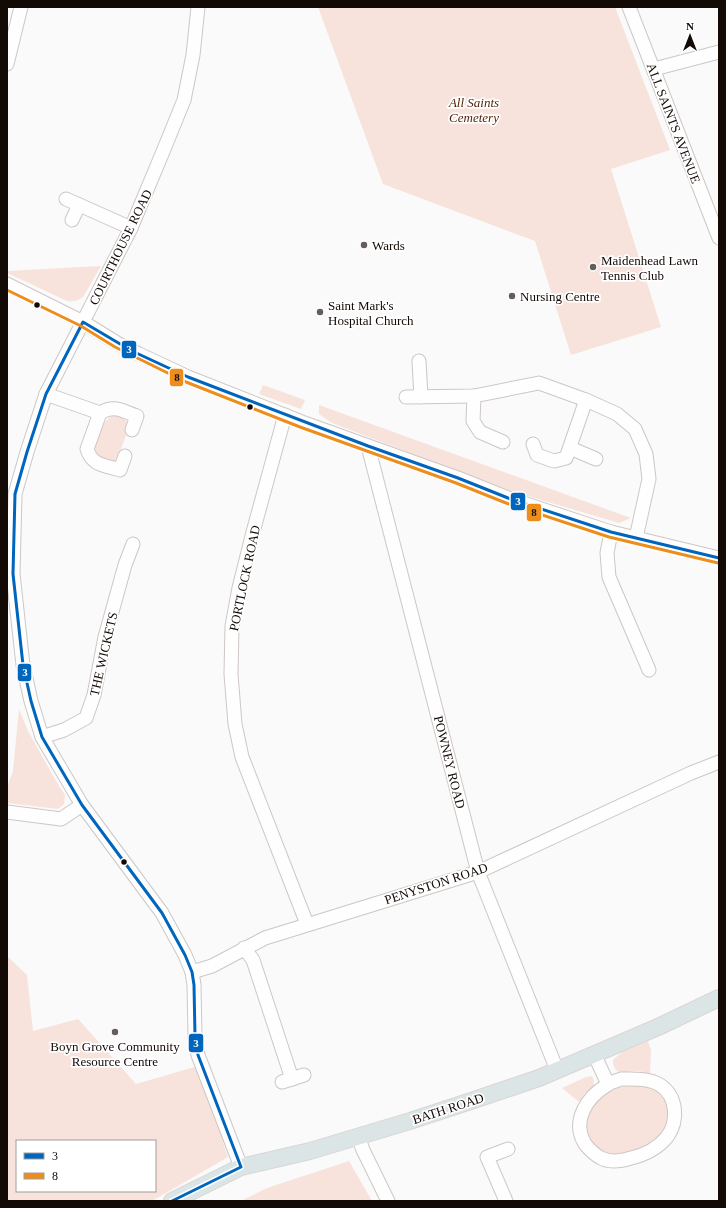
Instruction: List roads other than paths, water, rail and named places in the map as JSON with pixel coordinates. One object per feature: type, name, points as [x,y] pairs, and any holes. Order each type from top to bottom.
[{"type":"main road","name":"BATH ROAD","points":[[172,1201],[241,1167],[310,1151],[540,1078],[658,1027],[719,998]]},
{"type":"street","points":[[7,64],[20,7]]},
{"type":"street","name":"COURTHOUSE ROAD","points":[[198,7],[193,55],[184,100],[131,228],[46,394],[11,504],[12,574],[23,665],[31,701],[42,737],[82,805],[162,913],[192,972],[198,1055],[241,1167]]},
{"type":"street","name":"ALL SAINTS AVENUE","points":[[629,7],[719,237]]},
{"type":"street","points":[[654,69],[719,52]]},
{"type":"street","points":[[66,199],[131,228]]},
{"type":"street","points":[[72,220],[79,205]]},
{"type":"street","points":[[7,284],[83,322],[122,346],[195,380],[285,415],[458,478],[508,498],[611,532],[719,558]]},
{"type":"street","points":[[419,361],[421,397]]},
{"type":"street","points":[[406,397],[474,396],[539,383],[586,400],[617,414],[635,429],[646,454],[649,479],[636,538]]},
{"type":"street","points":[[46,394],[100,414]]},
{"type":"street","points":[[474,396],[473,421],[480,432],[503,442]]},
{"type":"street","points":[[534,444],[537,455],[554,461],[566,458],[586,400]]},
{"type":"street","points":[[125,456],[120,470],[92,460],[87,449],[100,414],[106,410],[115,408],[137,416],[132,430]]},
{"type":"street","name":"PORTLOCK ROAD","points":[[285,415],[239,588],[232,626],[231,674],[235,724],[242,757],[307,924]]},
{"type":"street","name":"POWNEY ROAD","points":[[368,446],[478,872],[557,1070]]},
{"type":"street","points":[[570,448],[596,459]]},
{"type":"street","points":[[611,532],[607,553],[609,577],[649,670]]},
{"type":"street","name":"THE WICKETS","points":[[42,737],[64,730],[86,718],[94,695],[105,637],[125,565],[133,544]]},
{"type":"street","name":"PENYSTON ROAD","points":[[192,972],[212,966],[265,938],[478,872],[692,772],[719,762]]},
{"type":"street","points":[[7,812],[61,819],[82,805]]},
{"type":"street","points":[[244,948],[253,960],[293,1079]]},
{"type":"street","points":[[594,1054],[608,1084]]},
{"type":"street","points":[[627,1079],[650,1081],[660,1085],[672,1098],[674,1107],[674,1119],[668,1136],[650,1151],[632,1158],[613,1161],[601,1158],[592,1152],[582,1138],[580,1129],[581,1116],[584,1108],[591,1099],[608,1084],[627,1079]]},
{"type":"street","points":[[358,1136],[363,1150],[388,1201]]},
{"type":"street","points":[[506,1201],[487,1157],[508,1149]]},
{"type":"place","name":"Wards","points":[[364,245]]},
{"type":"place","name":"Maidenhead Lawn Tennis Club","points":[[593,267]]},
{"type":"place","name":"Nursing Centre","points":[[512,296]]},
{"type":"place","name":"Saint Mark's Hospital Church","points":[[320,312]]},
{"type":"place","name":"Boyn Grove Community Resource Centre","points":[[115,1032]]},
{"type":"park label","name":"All Saints Cemetery","points":[[474,110]]}]
